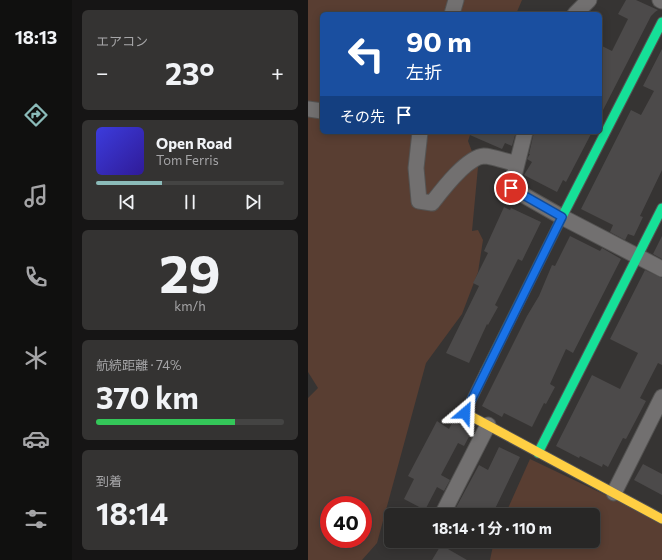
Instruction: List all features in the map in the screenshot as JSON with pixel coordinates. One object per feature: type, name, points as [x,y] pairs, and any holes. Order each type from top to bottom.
[{"type":"street","points":[[453,12],[456,0]]},
{"type":"street","points":[[576,12],[584,1]]},
{"type":"street","points":[[662,22],[562,217],[465,413],[662,519]]},
{"type":"street","points":[[308,109],[320,111]]},
{"type":"street","points":[[420,134],[416,168],[419,201],[432,203],[461,169],[484,156],[517,164]]},
{"type":"street","points":[[524,134],[511,188],[562,217],[662,269]]},
{"type":"street","points":[[538,453],[662,208]]},
{"type":"street","points":[[614,492],[662,397]]},
{"type":"street","points":[[446,508],[488,426]]},
{"type":"shaded area","points":[[308,0],[522,0],[517,12],[320,12],[320,134],[470,134],[468,141],[478,167],[472,231],[478,230],[483,240],[478,272],[462,314],[426,363],[387,508],[384,508],[384,517],[377,543],[362,560],[308,560],[308,398],[318,388],[308,372]]},
{"type":"shaded area","points":[[530,459],[662,522],[662,560],[490,560],[493,548],[600,548],[600,508],[508,508]]},
{"type":"building","points":[[626,0],[636,0],[658,10],[651,16],[602,112],[602,46],[612,51],[628,19],[618,14]]},
{"type":"building","points":[[662,49],[662,170],[640,216],[643,217],[634,236],[628,234],[625,240],[610,232],[613,225],[581,209],[631,110],[641,115],[654,91],[643,86]]},
{"type":"building","points":[[468,134],[515,134],[512,146],[505,143],[502,149]]},
{"type":"building","points":[[534,134],[591,134],[566,182],[563,180],[557,192],[524,175],[532,162],[527,159]]},
{"type":"building","points":[[504,207],[510,210],[511,208],[541,222],[522,261],[518,259],[495,305],[498,307],[488,325],[487,324],[469,363],[446,353],[479,286],[473,283],[488,253],[484,251]]},
{"type":"building","points":[[570,236],[600,251],[602,248],[621,259],[573,353],[566,349],[550,384],[555,387],[546,404],[544,403],[532,427],[504,413],[502,417],[482,406],[527,316],[539,296],[552,265],[555,266]]},
{"type":"building","points":[[662,236],[662,259],[653,254]]},
{"type":"building","points":[[645,270],[662,278],[662,365],[658,363],[640,398],[646,401],[626,439],[623,438],[608,467],[603,464],[602,467],[580,456],[579,458],[556,446],[592,375],[620,389],[638,353],[610,339]]},
{"type":"building","points":[[437,421],[449,429],[453,421],[472,431],[464,446],[458,443],[441,475],[450,480],[444,491],[437,487],[426,508],[421,508],[404,499],[414,479],[408,476]]},
{"type":"building","points":[[499,447],[520,457],[495,508],[456,508],[479,465],[488,470]]},
{"type":"building","points":[[643,464],[662,474],[662,495],[634,480]]},
{"type":"building","points":[[439,548],[446,548],[467,560],[432,560]]},
{"type":"traffic: fast","points":[[485,372],[562,217],[662,22]]},
{"type":"traffic: fast","points":[[538,453],[662,208]]},
{"type":"traffic: slow","points":[[485,372],[465,413],[662,519]]},
{"type":"route","points":[[465,413],[562,217],[511,188]]}]
